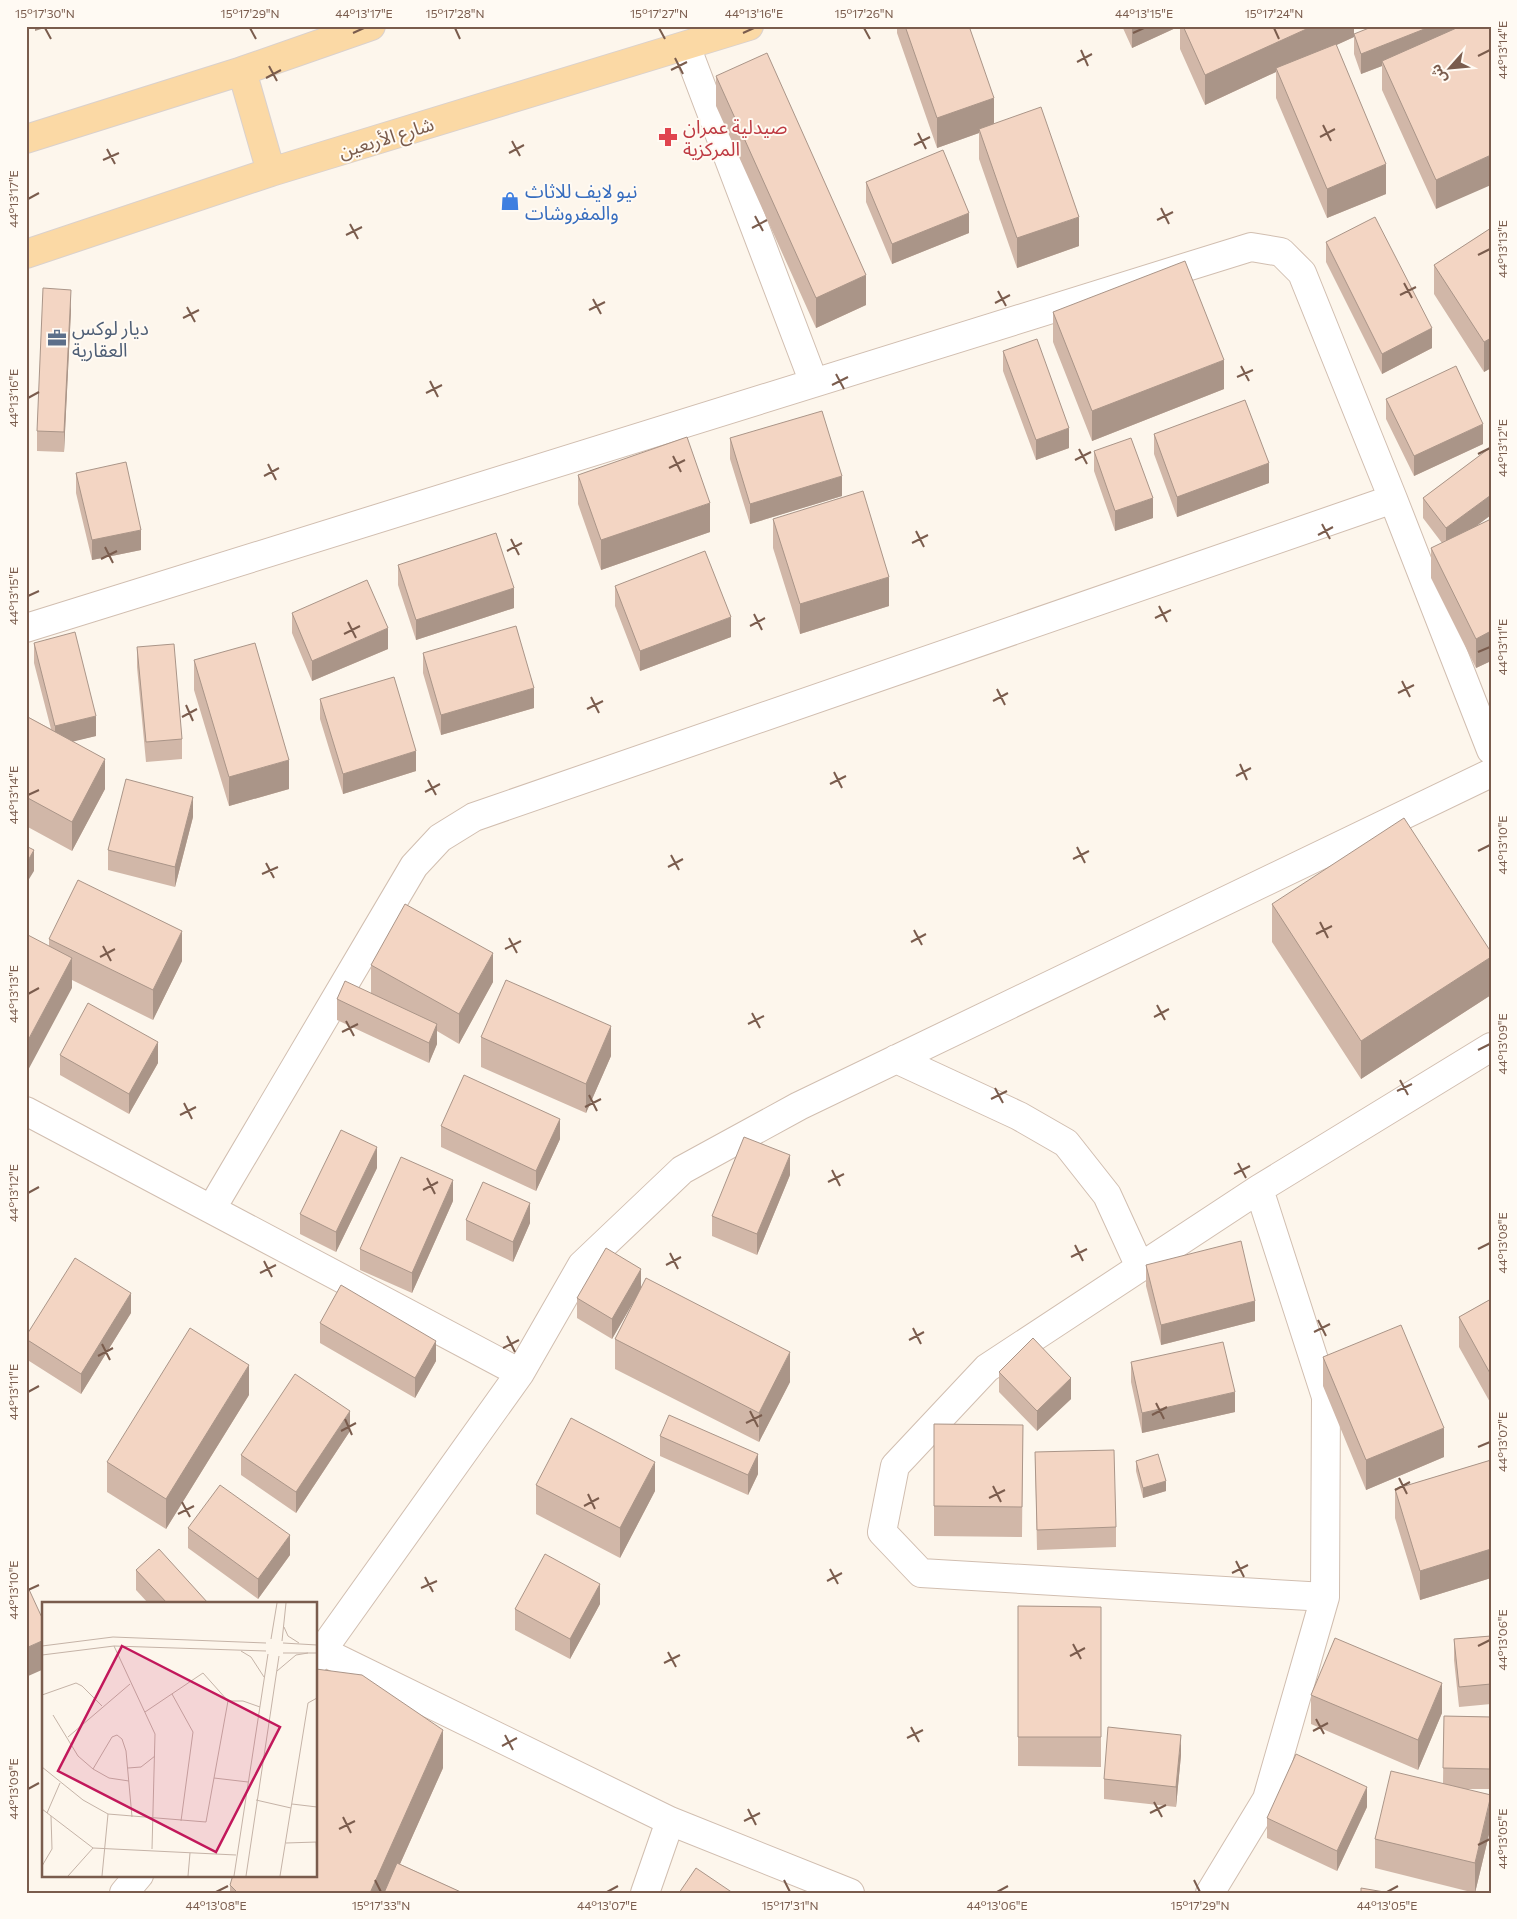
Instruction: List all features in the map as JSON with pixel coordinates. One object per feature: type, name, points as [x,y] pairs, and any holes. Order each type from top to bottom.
[{"type":"main road","points":[[26,139],[242,70],[371,26]]},
{"type":"main road","name":"شارع الأربعين","points":[[26,254],[270,172],[748,26]]},
{"type":"main road","points":[[242,70],[270,172]]},
{"type":"street","points":[[686,46],[814,383]]},
{"type":"street","points":[[26,628],[1251,246],[1281,252],[1302,273],[1393,498],[1491,750]]},
{"type":"street","points":[[212,1208],[414,866],[440,838],[474,817],[1393,498]]},
{"type":"street","points":[[850,1893],[670,1821],[319,1655],[520,1373],[582,1265],[682,1170],[799,1106],[1491,773]]},
{"type":"street","points":[[1325,1597],[921,1573],[882,1532],[895,1466],[987,1368],[1259,1189],[1491,1047]]},
{"type":"street","points":[[896,1059],[1019,1116],[1066,1143],[1106,1195],[1140,1267]]},
{"type":"street","points":[[26,1111],[520,1373]]},
{"type":"street","points":[[1210,1893],[1267,1799],[1325,1597],[1326,1397],[1259,1189]]},
{"type":"street","points":[[645,1893],[670,1821]]},
{"type":"street","points":[[124,1893],[138,1876]]},
{"type":"building","points":[[905,26],[969,26],[994,98],[937,118]]},
{"type":"building","points":[[1183,26],[1313,26],[1205,75]]},
{"type":"building","points":[[1374,26],[1432,26],[1361,54],[1354,34]]},
{"type":"building","points":[[1461,26],[1491,26],[1491,155],[1436,180],[1382,61]]},
{"type":"building","points":[[1336,44],[1386,164],[1327,189],[1276,68]]},
{"type":"building","points":[[767,53],[866,275],[816,298],[716,76]]},
{"type":"building","points":[[1041,107],[1079,217],[1017,238],[979,129]]},
{"type":"building","points":[[943,150],[969,213],[892,244],[866,182]]},
{"type":"building","points":[[1375,217],[1432,328],[1382,354],[1326,242]]},
{"type":"building","points":[[1491,228],[1491,338],[1484,342],[1434,265]]},
{"type":"building","points":[[1185,261],[1224,360],[1092,411],[1053,312]]},
{"type":"building","points":[[43,288],[71,290],[64,432],[37,431]]},
{"type":"building","points":[[1037,339],[1069,428],[1036,440],[1003,351]]},
{"type":"building","points":[[1456,366],[1483,424],[1414,456],[1386,399]]},
{"type":"building","points":[[1245,400],[1269,463],[1177,497],[1154,434]]},
{"type":"building","points":[[822,411],[842,476],[750,504],[730,438]]},
{"type":"building","points":[[687,437],[710,503],[601,540],[578,475]]},
{"type":"building","points":[[1131,438],[1153,498],[1115,511],[1094,451]]},
{"type":"building","points":[[1491,447],[1491,495],[1446,528],[1423,498]]},
{"type":"building","points":[[126,462],[141,530],[92,540],[76,473]]},
{"type":"building","points":[[863,491],[889,577],[800,604],[773,519]]},
{"type":"building","points":[[1491,519],[1491,631],[1476,639],[1431,548]]},
{"type":"building","points":[[496,533],[514,588],[416,620],[398,565]]},
{"type":"building","points":[[705,551],[731,617],[640,651],[615,586]]},
{"type":"building","points":[[367,580],[388,628],[312,661],[292,613]]},
{"type":"building","points":[[516,626],[534,688],[441,715],[423,653]]},
{"type":"building","points":[[75,632],[96,716],[55,726],[34,643]]},
{"type":"building","points":[[255,643],[289,760],[229,777],[194,660]]},
{"type":"building","points":[[174,644],[182,739],[146,742],[137,647]]},
{"type":"building","points":[[394,677],[416,751],[343,774],[320,699]]},
{"type":"building","points":[[26,716],[105,759],[72,822],[26,797]]},
{"type":"building","points":[[126,779],[193,797],[175,867],[108,850]]},
{"type":"building","points":[[1404,818],[1491,952],[1491,957],[1361,1041],[1272,904]]},
{"type":"building","points":[[26,846],[34,850],[26,864]]},
{"type":"building","points":[[78,880],[182,931],[153,990],[49,939]]},
{"type":"building","points":[[405,904],[493,953],[459,1014],[371,965]]},
{"type":"building","points":[[26,934],[72,958],[26,1044]]},
{"type":"building","points":[[506,980],[611,1026],[586,1084],[481,1037]]},
{"type":"building","points":[[345,981],[437,1024],[429,1043],[337,999]]},
{"type":"building","points":[[88,1003],[158,1042],[129,1094],[60,1055]]},
{"type":"building","points":[[464,1075],[560,1119],[536,1171],[441,1126]]},
{"type":"building","points":[[341,1130],[377,1147],[336,1232],[300,1214]]},
{"type":"building","points":[[744,1137],[790,1155],[757,1234],[712,1216]]},
{"type":"building","points":[[401,1157],[453,1180],[412,1273],[360,1249]]},
{"type":"building","points":[[483,1182],[530,1203],[513,1242],[466,1220]]},
{"type":"building","points":[[1241,1241],[1255,1301],[1161,1325],[1146,1265]]},
{"type":"building","points":[[606,1248],[641,1269],[612,1319],[577,1298]]},
{"type":"building","points":[[75,1258],[131,1293],[81,1374],[26,1339],[26,1336]]},
{"type":"building","points":[[646,1278],[790,1352],[759,1413],[615,1339]]},
{"type":"building","points":[[341,1285],[436,1341],[415,1378],[320,1323]]},
{"type":"building","points":[[1491,1299],[1491,1375],[1459,1317]]},
{"type":"building","points":[[1401,1325],[1444,1428],[1366,1460],[1323,1357]]},
{"type":"building","points":[[190,1328],[249,1365],[166,1499],[107,1462]]},
{"type":"building","points":[[1033,1338],[1071,1378],[1037,1411],[999,1372]]},
{"type":"building","points":[[1223,1342],[1235,1392],[1142,1413],[1131,1362]]},
{"type":"building","points":[[295,1374],[350,1411],[296,1492],[241,1455]]},
{"type":"building","points":[[669,1415],[758,1454],[748,1475],[660,1436]]},
{"type":"building","points":[[571,1418],[655,1462],[620,1528],[536,1485]]},
{"type":"building","points":[[934,1424],[1023,1425],[1022,1507],[934,1506]]},
{"type":"building","points":[[1114,1450],[1116,1527],[1037,1530],[1035,1452]]},
{"type":"building","points":[[1158,1454],[1166,1481],[1143,1488],[1136,1461]]},
{"type":"building","points":[[1491,1460],[1491,1549],[1420,1571],[1395,1489]]},
{"type":"building","points":[[220,1485],[290,1535],[258,1579],[188,1528]]},
{"type":"building","points":[[159,1549],[207,1602],[166,1602],[136,1570]]},
{"type":"building","points":[[545,1554],[600,1584],[570,1639],[515,1609]]},
{"type":"building","points":[[26,1583],[42,1618],[42,1641],[26,1648]]},
{"type":"building","points":[[1018,1606],[1101,1607],[1101,1737],[1018,1737]]},
{"type":"building","points":[[1491,1636],[1491,1684],[1459,1687],[1454,1639]]},
{"type":"building","points":[[1335,1638],[1442,1683],[1418,1740],[1311,1695]]},
{"type":"building","points":[[318,1669],[362,1675],[443,1730],[370,1893],[238,1893],[230,1885],[233,1876],[318,1876]]},
{"type":"building","points":[[1444,1716],[1491,1717],[1491,1769],[1443,1768]]},
{"type":"building","points":[[1108,1727],[1181,1735],[1176,1787],[1104,1779]]},
{"type":"building","points":[[1296,1754],[1367,1787],[1337,1851],[1267,1818]]},
{"type":"building","points":[[1391,1771],[1491,1795],[1475,1863],[1375,1839]]},
{"type":"building","points":[[397,1863],[463,1893],[384,1893]]},
{"type":"building","points":[[696,1868],[733,1893],[679,1893]]},
{"type":"building","points":[[1361,1888],[1390,1893],[1361,1893]]},
{"type":"place","name":"صيدلية عمران المركزية","points":[[668,137]]},
{"type":"place","name":"نيو لايف للاثاث والمفروشات","points":[[510,201]]},
{"type":"place","name":"ديار لوكس العقارية","points":[[57,338]]}]
